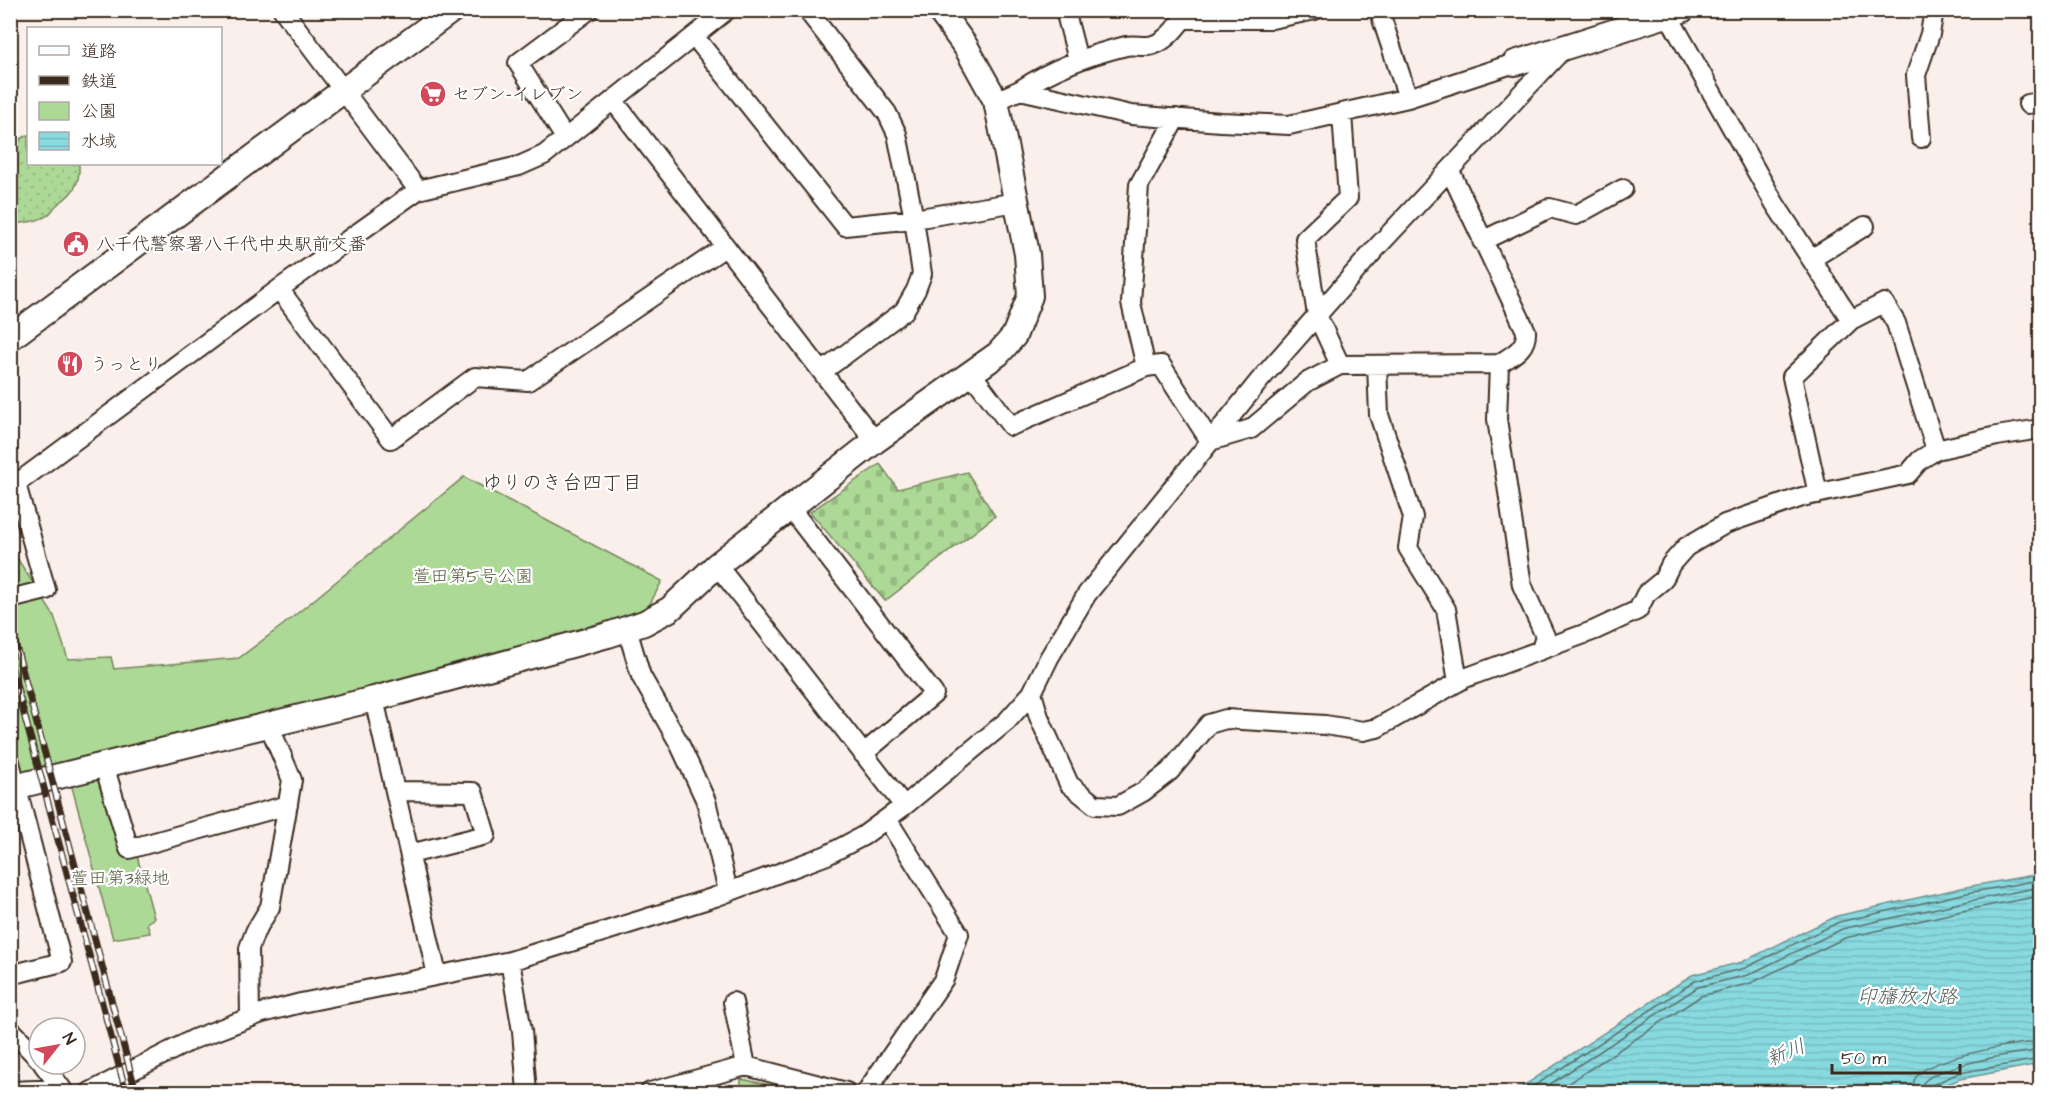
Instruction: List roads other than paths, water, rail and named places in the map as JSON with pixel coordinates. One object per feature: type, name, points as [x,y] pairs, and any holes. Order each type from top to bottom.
[{"type":"street","points":[[283,10],[418,190]]},
{"type":"street","points":[[10,338],[452,10]]},
{"type":"street","points":[[565,138],[518,63],[589,10]]},
{"type":"street","points":[[10,599],[46,590],[16,483],[279,289],[418,190],[519,166],[544,155],[727,10]]},
{"type":"street","points":[[807,10],[887,113],[897,134],[922,274],[904,311],[823,371]]},
{"type":"street","points":[[14,787],[374,699],[644,623],[670,609],[717,566],[875,441],[998,354],[1014,336],[1030,296],[1027,254],[996,101],[966,47],[939,10]]},
{"type":"street","points":[[1065,10],[1078,60]]},
{"type":"street","points":[[996,101],[1020,90],[1036,79],[1092,54],[1134,44],[1152,46],[1168,35],[1186,15],[1272,19],[1315,10]]},
{"type":"street","points":[[1379,10],[1408,98]]},
{"type":"street","points":[[1920,138],[1916,75],[1930,34],[1934,10]]},
{"type":"street","points":[[1020,90],[1131,114],[1289,125],[1408,98],[1564,48],[1637,17],[1675,13],[1775,204],[1851,320]]},
{"type":"street","points":[[694,36],[845,226],[914,219],[1017,202]]},
{"type":"street","points":[[90,1092],[194,1039],[250,1017],[301,1003],[510,961],[715,897],[827,855],[863,836],[904,806],[1007,721],[1032,693],[1049,658],[1087,594],[1209,441],[1379,244],[1564,48]]},
{"type":"street","points":[[613,100],[875,441]]},
{"type":"street","points":[[1340,365],[1317,315],[1305,239],[1348,198],[1342,114]]},
{"type":"street","points":[[1146,367],[1131,303],[1138,185],[1176,118]]},
{"type":"street","points":[[1209,441],[1251,429],[1307,382],[1340,365],[1499,364],[1521,348],[1526,339],[1526,331],[1450,171]]},
{"type":"street","points":[[1482,241],[1550,208],[1576,215],[1623,189]]},
{"type":"street","points":[[1811,260],[1864,226]]},
{"type":"street","points":[[279,289],[392,439],[476,377],[528,381],[725,247]]},
{"type":"street","points":[[1818,494],[1792,377],[1851,320],[1884,303],[1896,323],[1936,450]]},
{"type":"street","points":[[1499,364],[1497,419],[1522,585],[1545,636],[1541,650]]},
{"type":"street","points":[[972,374],[1011,426],[1146,367],[1161,365],[1209,441]]},
{"type":"street","points":[[1377,365],[1379,415],[1413,517],[1408,548],[1446,609],[1458,682]]},
{"type":"street","points":[[1032,693],[1039,717],[1069,784],[1095,805],[1118,806],[1143,792],[1170,771],[1209,724],[1227,719],[1325,725],[1363,731],[1377,729],[1458,682],[1508,661],[1595,630],[1638,610],[1646,594],[1663,580],[1671,564],[1686,547],[1725,524],[1802,497],[1908,474],[1920,459],[1936,450],[2040,429]]},
{"type":"street","points":[[790,508],[934,694],[863,754]]},
{"type":"street","points":[[717,566],[904,806]]},
{"type":"street","points":[[627,629],[641,676],[679,743],[706,801],[728,891]]},
{"type":"street","points":[[374,699],[437,975]]},
{"type":"street","points":[[250,1017],[249,948],[255,932],[270,907],[292,780],[269,725]]},
{"type":"street","points":[[10,762],[14,787],[62,962],[10,975]]},
{"type":"street","points":[[104,765],[129,849],[288,805]]},
{"type":"street","points":[[395,791],[473,792],[486,835],[410,854]]},
{"type":"street","points":[[866,1092],[944,979],[958,934],[887,819]]},
{"type":"street","points":[[510,961],[522,1031],[527,1092]]},
{"type":"street","points":[[733,1002],[746,1066]]},
{"type":"street","points":[[10,1029],[27,1047]]},
{"type":"street","points":[[650,1092],[746,1066],[846,1092]]},
{"type":"street","points":[[10,1091],[62,1089],[52,1076]]},
{"type":"water","name":"印旛放水路","points":[[2040,874],[2040,1064],[1960,1079],[1929,1092],[1514,1092],[1692,975],[1742,962],[1837,916],[1966,887]]},
{"type":"railway","points":[[10,624],[136,1092]]},
{"type":"railway","points":[[10,662],[126,1092]]},
{"type":"place","name":"セブン-イレブン","points":[[433,94]]},
{"type":"place","name":"八千代警察署八千代中央駅前交番","points":[[76,244]]},
{"type":"place","name":"うっとり","points":[[70,364]]},
{"type":"district","name":"ゆりのき台四丁目","points":[[562,483]]},
{"type":"park label","name":"萱田第5号公園","points":[[473,576]]},
{"type":"park label","name":"萱田第3緑地","points":[[120,878]]},
{"type":"water label","name":"新川","points":[[1786,1053]]}]
